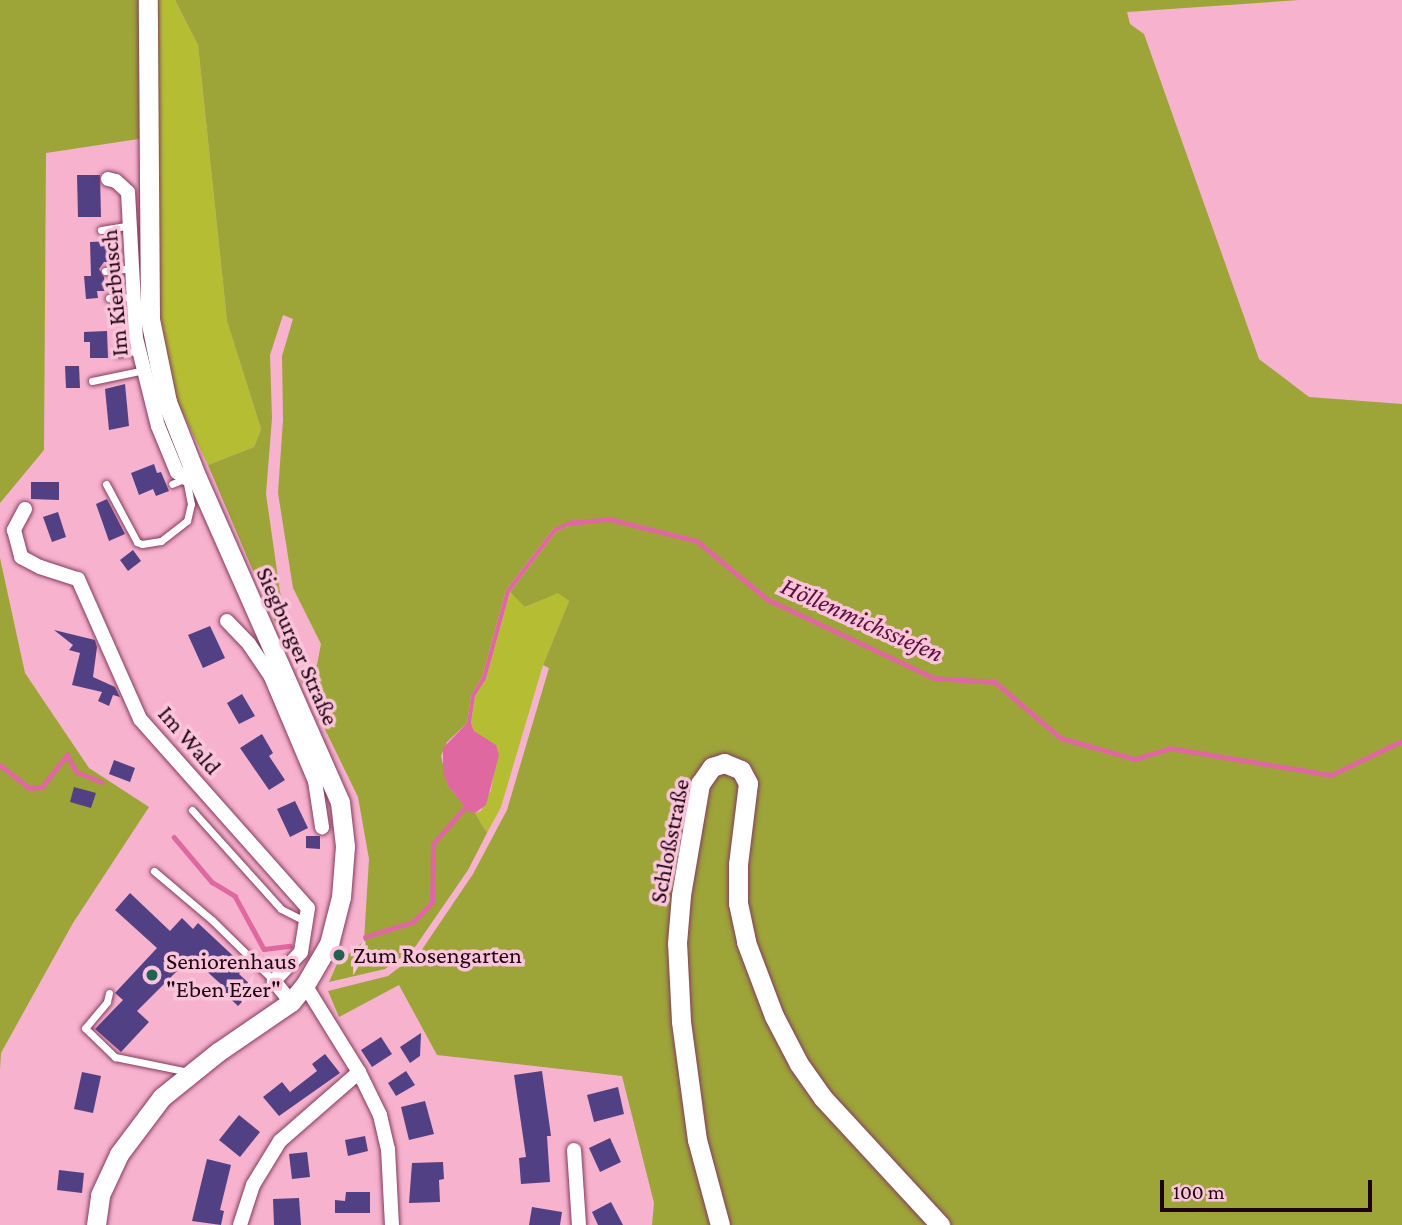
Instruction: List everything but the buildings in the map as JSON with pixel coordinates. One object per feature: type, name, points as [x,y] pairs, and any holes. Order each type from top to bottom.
[{"type":"main road","name":"Siegburger Straße","points":[[96,1225],[100,1195],[119,1154],[163,1097],[193,1072],[291,1002],[305,985],[329,944],[341,897],[345,846],[340,802],[274,669],[192,478],[167,402],[150,319],[148,0]]},
{"type":"main road","name":"Schloßstraße","points":[[720,1225],[697,1140],[681,1021],[677,943],[681,895],[700,784],[712,767],[724,763],[741,770],[748,783],[738,864],[738,903],[752,960],[774,1016],[796,1058],[823,1098],[940,1225]]},
{"type":"street","name":"Im Kierbusch","points":[[108,179],[116,181],[128,191],[139,351],[158,426],[177,472],[192,478]]},
{"type":"street","name":"Im Wald","points":[[24,509],[14,530],[21,557],[40,567],[78,579],[140,719],[308,908],[306,922]]},
{"type":"street","points":[[227,621],[274,669],[315,781],[322,827]]},
{"type":"street","points":[[291,1002],[274,981],[301,952],[306,922]]},
{"type":"street","points":[[305,985],[359,1072],[380,1115],[387,1149],[392,1225]]},
{"type":"street","points":[[240,1225],[253,1185],[280,1141],[359,1072]]},
{"type":"street","points":[[574,1150],[579,1225]]},
{"type":"lane","points":[[101,230],[131,225]]},
{"type":"lane","points":[[105,271],[132,268]]},
{"type":"lane","points":[[110,298],[134,296]]},
{"type":"lane","points":[[116,353],[139,351]]},
{"type":"lane","points":[[92,381],[144,370]]},
{"type":"lane","points":[[106,484],[137,542],[142,544],[161,541],[187,521],[192,478],[172,484]]},
{"type":"lane","points":[[191,810],[281,909],[306,922]]},
{"type":"lane","points":[[154,871],[212,920],[274,981]]},
{"type":"lane","points":[[109,993],[107,1002],[85,1028],[115,1057],[193,1072]]},
{"type":"green space","points":[[0,0],[152,0],[145,138],[46,153],[44,450],[0,503]]},
{"type":"green space","points":[[153,0],[175,0],[198,45],[227,321],[261,429],[254,447],[208,465],[143,332]]},
{"type":"green space","points":[[175,0],[1299,0],[1127,12],[1130,24],[1144,34],[1259,359],[1309,397],[1402,404],[1402,1225],[652,1225],[654,1203],[622,1076],[437,1055],[399,985],[339,1017],[328,991],[388,976],[421,951],[473,874],[507,810],[549,668],[543,665],[569,601],[558,593],[525,607],[510,592],[556,532],[575,523],[553,529],[506,590],[482,677],[471,695],[467,723],[447,742],[441,756],[448,786],[469,811],[475,813],[487,833],[468,870],[415,947],[385,969],[329,982],[337,964],[364,941],[369,859],[358,797],[300,678],[317,665],[321,644],[293,588],[278,493],[283,420],[282,356],[293,319],[283,315],[270,355],[272,418],[266,494],[280,592],[294,629],[280,634],[208,465],[254,447],[261,429],[227,321],[198,45]]},
{"type":"green space","points":[[0,558],[25,673],[89,768],[149,807],[73,923],[1,1053],[0,1070]]},
{"type":"green space","points":[[510,592],[526,607],[558,592],[569,601],[543,665],[501,807],[487,833],[475,813],[481,811],[491,790],[498,750],[474,731],[471,723],[475,696],[486,679]]},
{"type":"shaded area","points":[[574,519],[575,523],[556,532],[510,592],[486,679],[475,696],[471,723],[474,731],[496,745],[499,755],[486,805],[475,813],[469,812],[448,786],[443,771],[443,748],[467,723],[471,695],[482,677],[506,590],[553,529]]},
{"type":"waterway","name":"Höllenmichssiefen","points":[[570,523],[609,519],[697,541],[767,599],[934,678],[995,682],[1061,738],[1135,759],[1170,748],[1331,775],[1402,741]]},
{"type":"waterway","name":"Höllenmichssiefen","points":[[0,765],[29,788],[42,787],[67,755],[77,772],[102,782]]},
{"type":"waterway","name":"Höllenmichssiefen","points":[[365,937],[413,922],[432,902],[433,844],[468,804]]},
{"type":"waterway","name":"Höllenmichssiefen","points":[[174,837],[212,882],[235,896],[264,949],[290,946]]},
{"type":"place","name":"Zum Rosengarten","points":[[339,955]]},
{"type":"place","name":"Seniorenhaus \"Eben Ezer\"","points":[[152,975]]}]
